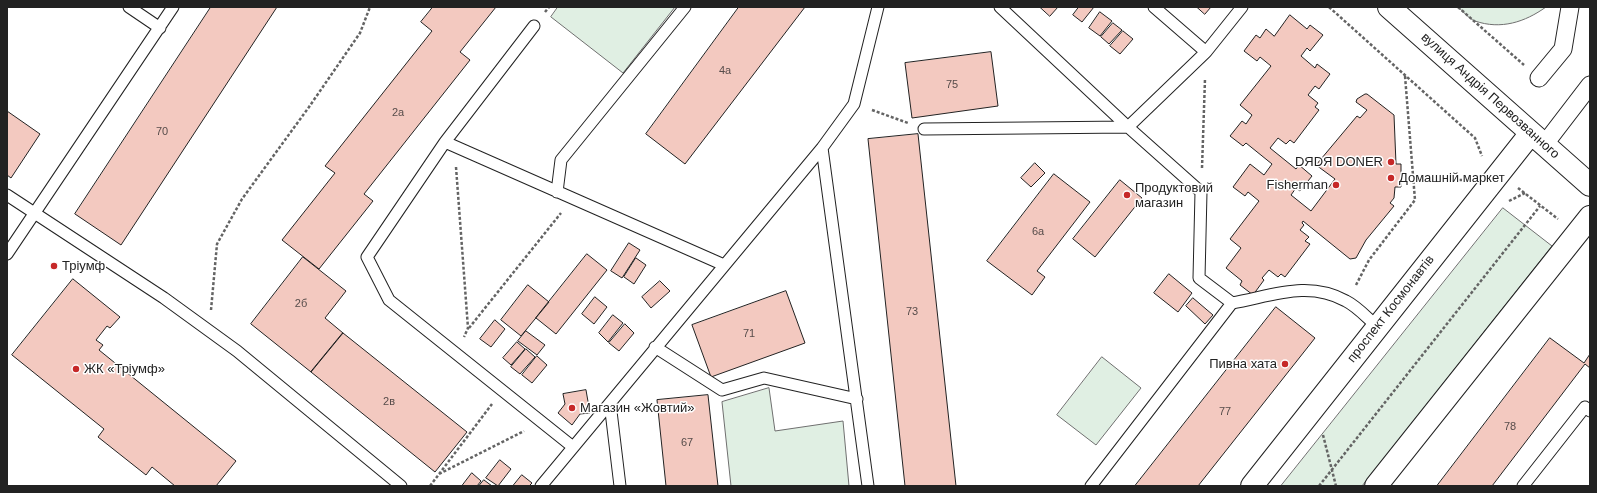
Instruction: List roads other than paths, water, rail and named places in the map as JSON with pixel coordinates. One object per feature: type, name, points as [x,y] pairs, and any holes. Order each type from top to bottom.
[{"type":"street","name":"вулиця Андрія Первозванного","points":[[1389,7],[1538,139],[1588,180]]},
{"type":"street","points":[[1539,78],[1563,49],[1570,7]]},
{"type":"street","points":[[1538,139],[1590,85]]},
{"type":"street","name":"проспект Космонавтів","points":[[1252,486],[1499,173],[1538,139]]},
{"type":"street","points":[[1376,486],[1590,217]]},
{"type":"lane","points":[[129,7],[160,28]]},
{"type":"lane","points":[[7,254],[173,7]]},
{"type":"lane","points":[[557,192],[561,160],[685,7]]},
{"type":"lane","points":[[541,486],[822,148],[854,104],[878,7]]},
{"type":"lane","points":[[1000,7],[1128,128],[1201,192],[1199,278],[1232,303]]},
{"type":"lane","points":[[1154,7],[1206,52]]},
{"type":"lane","points":[[924,129],[1128,128],[1206,52],[1242,7]]},
{"type":"lane","points":[[534,26],[450,145],[367,257],[389,300],[573,447]]},
{"type":"lane","points":[[450,145],[724,265]]},
{"type":"lane","points":[[822,148],[868,486]]},
{"type":"lane","points":[[7,195],[164,298],[209,330],[237,351],[401,486]]},
{"type":"lane","points":[[1091,486],[1232,303],[1295,290],[1317,290],[1347,301],[1378,327]]},
{"type":"lane","points":[[655,347],[722,390],[764,378],[857,399]]},
{"type":"lane","points":[[610,403],[620,486]]},
{"type":"lane","points":[[1523,486],[1585,407],[1590,411]]},
{"type":"place","name":"DЯDЯ DONER","points":[[1391,162]]},
{"type":"place","name":"Домашній маркет","points":[[1391,178]]},
{"type":"place","name":"Fisherman","points":[[1336,185]]},
{"type":"place","name":"Продуктовий магазин","points":[[1127,195]]},
{"type":"place","name":"Тріумф","points":[[54,266]]},
{"type":"place","name":"Пивна хата","points":[[1285,364]]},
{"type":"place","name":"ЖК «Тріумф»","points":[[76,369]]},
{"type":"place","name":"Магазин «Жовтий»","points":[[572,408]]}]
